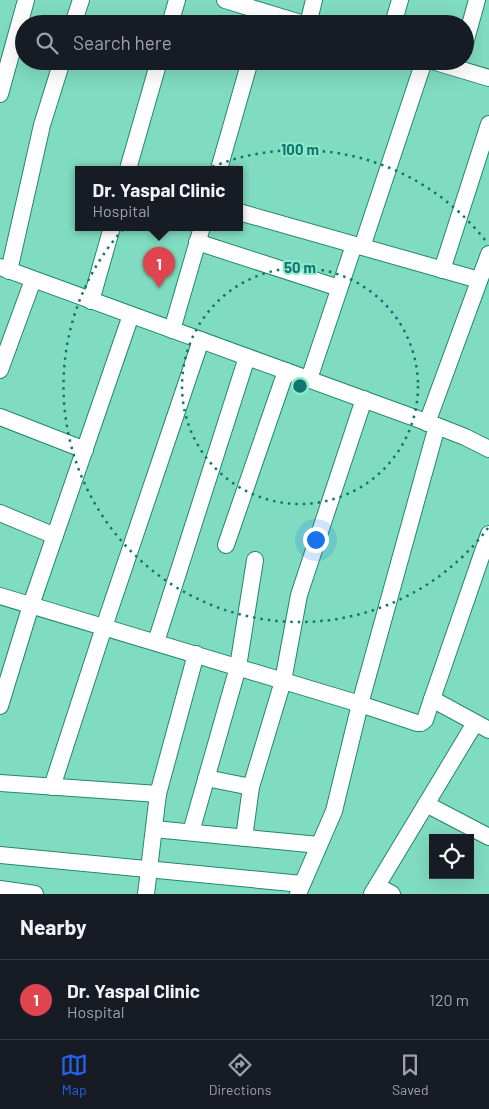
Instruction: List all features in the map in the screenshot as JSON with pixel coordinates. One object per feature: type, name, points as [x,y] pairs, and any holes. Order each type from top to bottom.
[{"type":"street","points":[[22,15],[26,0]]},
{"type":"street","points":[[76,15],[81,0]]},
{"type":"street","points":[[173,15],[177,0]]},
{"type":"street","points":[[225,0],[257,15]]},
{"type":"street","points":[[309,15],[314,0]]},
{"type":"street","points":[[396,15],[400,0]]},
{"type":"street","points":[[473,15],[477,0]]},
{"type":"street","points":[[0,94],[15,40]]},
{"type":"street","points":[[59,70],[42,125],[4,269],[364,399],[465,437],[489,449]]},
{"type":"street","points":[[129,166],[156,70]]},
{"type":"street","points":[[219,166],[247,70]]},
{"type":"street","points":[[309,379],[340,288],[358,246],[421,70]]},
{"type":"street","points":[[471,70],[489,78]]},
{"type":"street","points":[[442,270],[489,124]]},
{"type":"street","points":[[243,213],[479,280]]},
{"type":"street","points":[[91,300],[111,231]]},
{"type":"street","points":[[172,330],[200,234],[340,288]]},
{"type":"street","points":[[0,855],[149,869],[300,889],[334,811],[432,425],[489,254]]},
{"type":"street","points":[[0,370],[33,280]]},
{"type":"street","points":[[0,706],[31,605],[131,315]]},
{"type":"street","points":[[52,786],[201,340]]},
{"type":"street","points":[[156,642],[247,357]]},
{"type":"street","points":[[226,545],[286,371]]},
{"type":"street","points":[[244,838],[251,787],[283,681],[300,595],[364,399]]},
{"type":"street","points":[[0,417],[85,450]]},
{"type":"street","points":[[0,513],[55,536]]},
{"type":"street","points":[[0,596],[421,723],[425,720],[489,534]]},
{"type":"street","points":[[191,832],[238,667],[254,560]]},
{"type":"street","points":[[146,894],[158,794],[196,654]]},
{"type":"street","points":[[392,894],[374,890],[426,804],[482,726],[432,700]]},
{"type":"street","points":[[206,778],[251,787]]},
{"type":"street","points":[[0,783],[158,794]]},
{"type":"street","points":[[426,804],[489,837]]},
{"type":"street","points":[[154,829],[319,845]]},
{"type":"street","points":[[0,889],[35,894]]},
{"type":"place","name":"Dr. Yaspal Clinic","points":[[159,288]]}]
